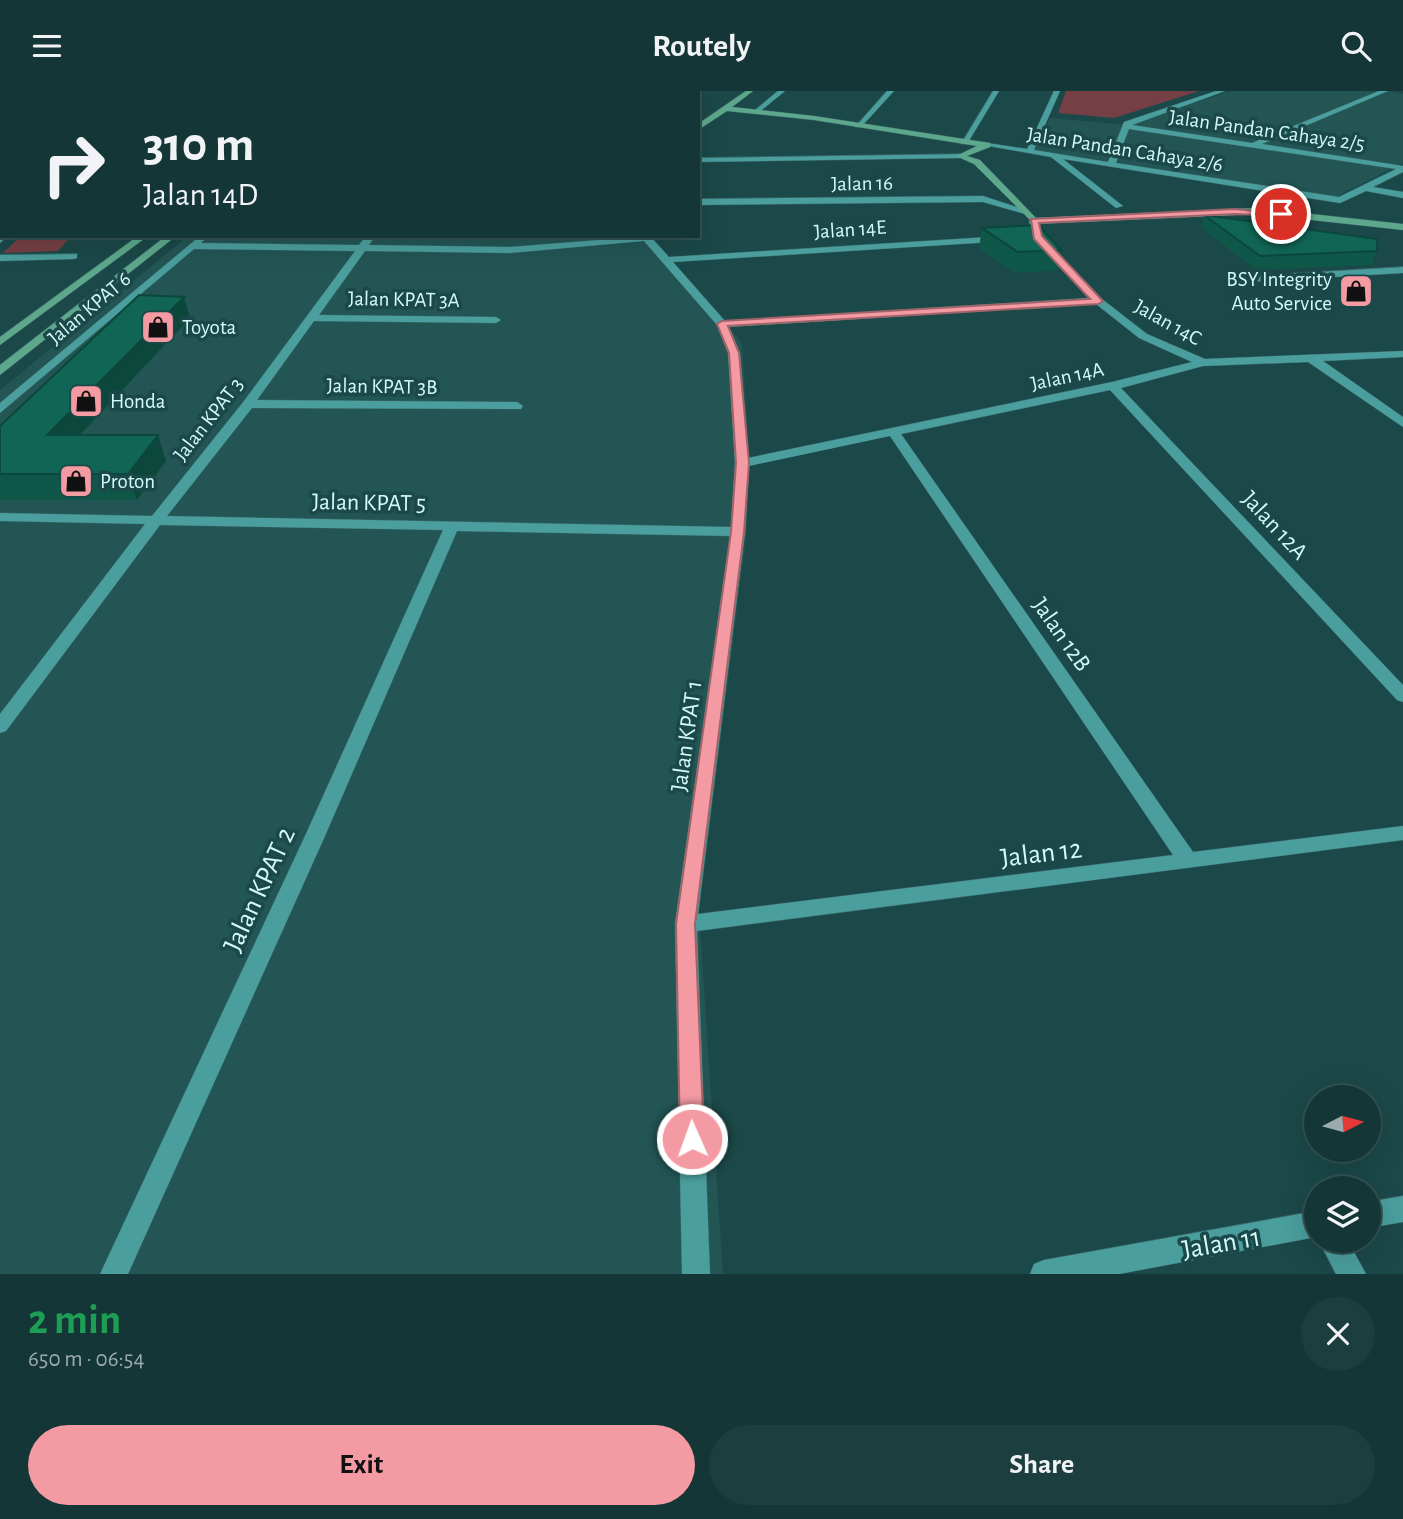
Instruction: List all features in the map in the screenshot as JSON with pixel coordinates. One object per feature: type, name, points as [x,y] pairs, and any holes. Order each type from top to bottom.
[{"type":"street","points":[[700,127],[750,91]]},
{"type":"street","points":[[756,112],[782,91]]},
{"type":"street","points":[[858,125],[891,91]]},
{"type":"street","points":[[964,142],[996,91]]},
{"type":"street","points":[[1029,152],[1057,91]]},
{"type":"street","points":[[1111,165],[1127,124],[1222,91]]},
{"type":"street","points":[[1253,145],[1385,91]]},
{"type":"street","points":[[728,109],[987,145]]},
{"type":"street","name":"Jalan Pandan Cahaya 2/5","points":[[1126,127],[1403,168]]},
{"type":"street","points":[[960,156],[987,145]]},
{"type":"street","name":"Jalan Pandan Cahaya 2/6","points":[[987,145],[1111,165],[1241,191],[1340,200],[1365,188]]},
{"type":"street","points":[[960,156],[977,162],[1034,221],[1037,237],[1024,238]]},
{"type":"street","name":"Jalan 16","points":[[700,160],[960,156]]},
{"type":"street","points":[[1053,156],[1119,205]]},
{"type":"street","points":[[1365,188],[1403,168]]},
{"type":"street","points":[[1365,188],[1403,195]]},
{"type":"street","name":"Jalan 16","points":[[700,202],[983,199],[1025,211]]},
{"type":"street","points":[[1034,221],[1257,212],[1403,227]]},
{"type":"street","name":"Jalan 14C","points":[[1037,237],[1098,301],[1143,336],[1203,363]]},
{"type":"street","points":[[0,342],[141,238]]},
{"type":"street","points":[[0,372],[169,238]]},
{"type":"street","name":"Jalan KPAT 6","points":[[0,409],[201,238]]},
{"type":"street","name":"Jalan KPAT 3","points":[[0,727],[156,520],[248,404],[371,238]]},
{"type":"street","points":[[191,246],[510,250],[635,238]]},
{"type":"street","name":"Jalan KPAT 1","points":[[646,238],[722,324],[734,353],[743,463],[738,532],[685,924],[696,1274]]},
{"type":"street","name":"Jalan 14E","points":[[666,260],[1010,239]]},
{"type":"street","points":[[0,258],[74,256]]},
{"type":"street","points":[[1248,279],[1403,270]]},
{"type":"street","points":[[722,324],[1098,301]]},
{"type":"street","name":"Jalan KPAT 3A","points":[[312,318],[496,320]]},
{"type":"street","name":"Jalan 14A","points":[[743,463],[1113,386],[1203,363],[1403,354]]},
{"type":"street","points":[[1312,359],[1403,423]]},
{"type":"street","name":"Jalan 12A","points":[[1113,386],[1403,696]]},
{"type":"street","name":"Jalan KPAT 3B","points":[[248,404],[517,406]]},
{"type":"street","name":"Jalan 12B","points":[[894,433],[1189,862]]},
{"type":"street","name":"Jalan KPAT 5","points":[[0,517],[738,532]]},
{"type":"street","name":"Jalan KPAT 2","points":[[114,1274],[315,835],[452,526]]},
{"type":"street","name":"Jalan 12","points":[[685,924],[1403,833]]},
{"type":"street","points":[[1381,1213],[1403,1209]]},
{"type":"street","name":"Jalan 11","points":[[1044,1274],[1304,1226]]},
{"type":"street","points":[[1340,1253],[1352,1274]]},
{"type":"shaded area","points":[[1066,91],[1199,91],[1114,118],[1058,113]]},
{"type":"shaded area","points":[[1230,91],[1387,91],[1403,94],[1403,163],[1336,197],[1035,150],[1050,118],[1131,125]]},
{"type":"shaded area","points":[[19,238],[69,238],[58,251],[3,253]]},
{"type":"shaded area","points":[[186,238],[653,238],[742,343],[749,451],[747,529],[699,912],[723,1274],[0,1274],[0,390]]},
{"type":"building","points":[[1204,215],[1377,239],[1377,251],[1260,256]]},
{"type":"building","points":[[1038,225],[1061,250],[1018,252],[982,228]]},
{"type":"building","points":[[139,295],[184,297],[47,435],[158,435],[128,474],[0,474],[0,426]]},
{"type":"place","name":"BSY Integrity Auto Service","points":[[1356,291]]},
{"type":"place","name":"Toyota","points":[[158,327]]},
{"type":"place","name":"Honda","points":[[86,401]]},
{"type":"place","name":"Proton","points":[[76,481]]},
{"type":"route","points":[[692,1139],[685,924],[738,532],[743,463],[734,353],[722,324],[1098,301],[1037,237],[1034,221],[1235,212],[1281,214]]}]
